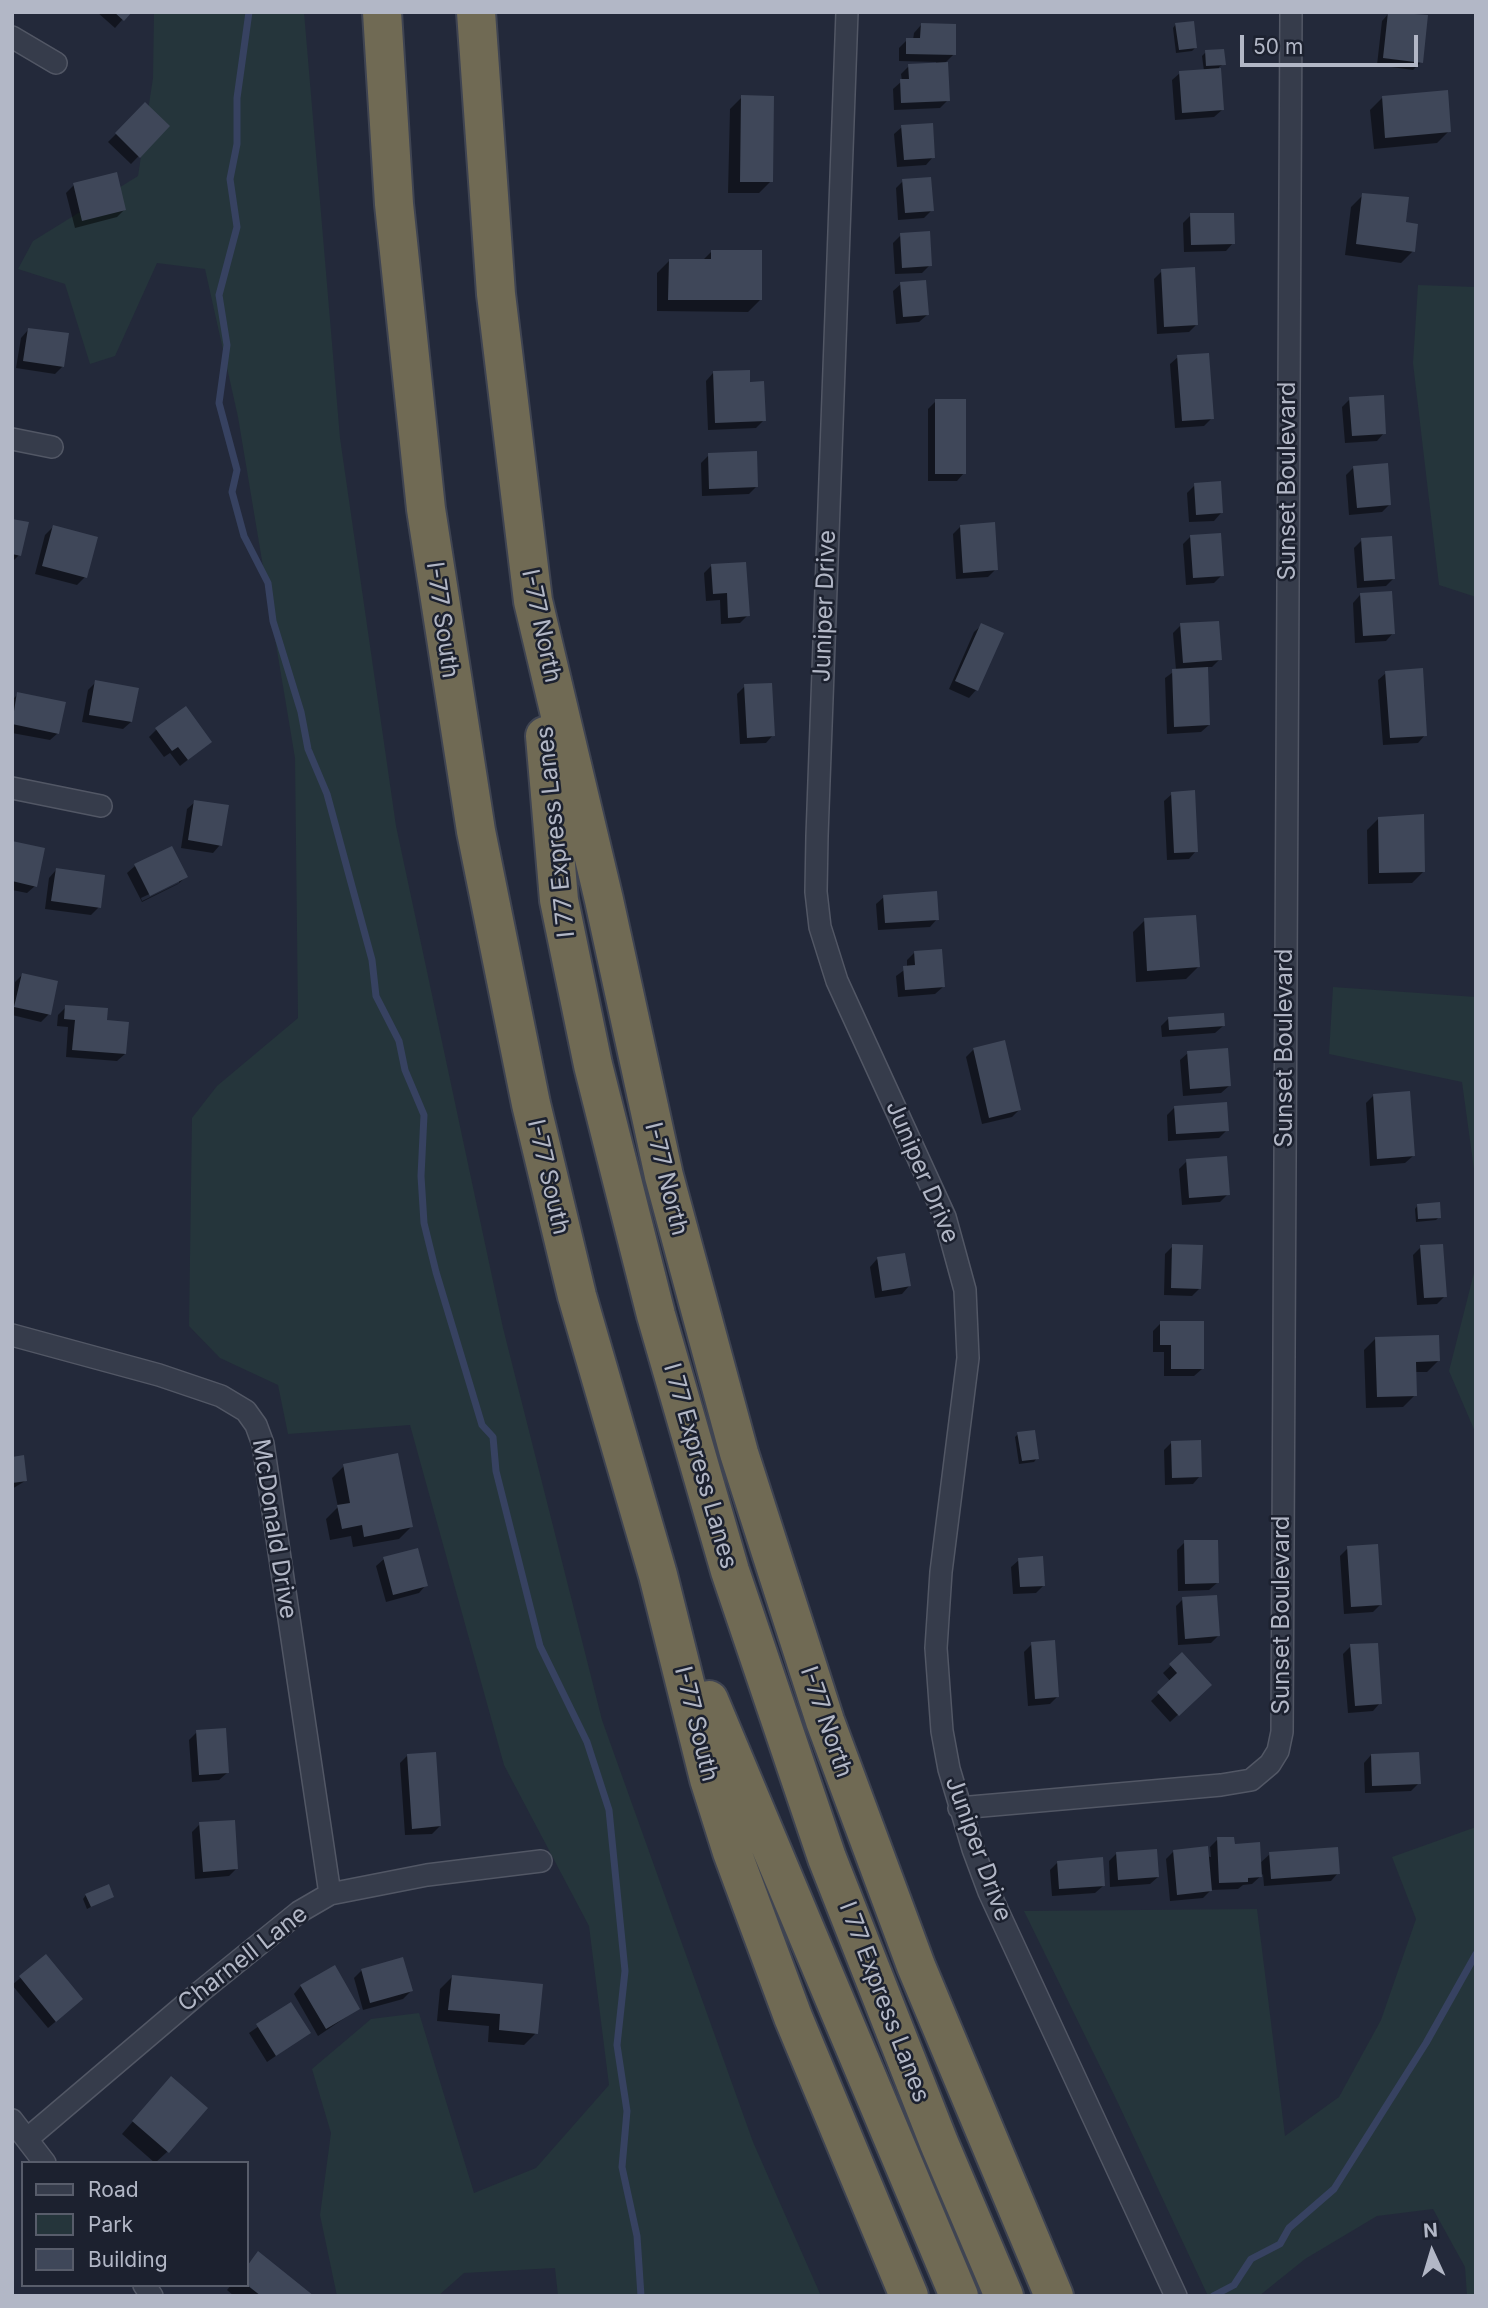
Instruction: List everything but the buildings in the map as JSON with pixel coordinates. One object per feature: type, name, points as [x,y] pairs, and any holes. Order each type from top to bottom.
[{"type":"highway","name":"I-77 South","points":[[382,12],[394,204],[413,402],[440,614],[476,831],[554,1203],[603,1390],[657,1575],[709,1779],[741,1877],[793,2017],[909,2296]]},
{"type":"highway","name":"I-77 North","points":[[476,12],[500,331],[533,601],[604,900],[664,1176],[712,1360],[766,1541],[825,1721],[887,1892],[1054,2296]]},
{"type":"highway","name":"I 77 Express Lanes","points":[[533,601],[559,900],[593,1065],[656,1315],[730,1571],[827,1857],[939,2143],[1004,2296]]},
{"type":"highway","name":"I 77 Express Lanes","points":[[657,1575],[959,2296]]},
{"type":"street","name":"Juniper Drive","points":[[847,12],[816,892],[820,927],[834,972],[945,1217],[965,1290],[968,1358],[941,1572],[936,1648],[942,1731],[959,1808],[989,1892],[1176,2296]]},
{"type":"street","name":"Sunset Boulevard","points":[[959,1808],[1221,1786],[1251,1780],[1270,1764],[1278,1751],[1282,1732],[1292,12]]},
{"type":"street","points":[[12,37],[57,63]]},
{"type":"street","points":[[12,439],[52,447]]},
{"type":"street","points":[[12,788],[101,806]]},
{"type":"street","name":"McDonald Drive","points":[[12,1335],[159,1375],[221,1396],[246,1411],[256,1425],[262,1444],[330,1894]]},
{"type":"street","name":"Charnell Lane","points":[[27,2139],[299,1912],[330,1894],[353,1887],[427,1875],[541,1861]]},
{"type":"street","points":[[12,2120],[44,2161]]},
{"type":"green space","points":[[154,12],[304,12],[340,438],[396,826],[503,1328],[602,1720],[753,2142],[821,2296],[558,2296],[555,2268],[464,2273],[438,2296],[337,2296],[320,2215],[331,2133],[312,2069],[371,2019],[419,2013],[474,2193],[536,2168],[609,2085],[589,1926],[504,1765],[410,1425],[288,1434],[278,1385],[220,1358],[189,1326],[192,1118],[217,1086],[298,1018],[295,758],[238,417],[205,269],[157,263],[115,356],[90,364],[65,284],[18,269],[33,241],[138,176],[153,78]]},
{"type":"green space","points":[[1418,285],[1476,287],[1476,597],[1439,585],[1413,363]]},
{"type":"green space","points":[[1333,987],[1476,997],[1476,1184],[1462,1082],[1329,1054]]},
{"type":"green space","points":[[1476,1265],[1476,1434],[1449,1371]]},
{"type":"green space","points":[[1476,1827],[1476,2296],[1467,2296],[1465,2267],[1433,2209],[1377,2216],[1305,2259],[1259,2296],[1208,2296],[1024,1911],[1257,1909],[1285,2136],[1339,2097],[1381,2020],[1416,1919],[1392,1857]]},
{"type":"waterway","points":[[249,12],[237,98],[237,144],[230,179],[237,227],[219,295],[227,345],[219,403],[237,470],[232,492],[244,536],[268,583],[273,621],[301,712],[308,749],[327,794],[372,960],[376,996],[399,1041],[405,1070],[424,1115],[421,1176],[424,1223],[482,1425],[493,1437],[496,1471],[540,1646],[587,1742],[609,1810],[625,1971],[617,2045],[627,2111],[622,2167],[637,2236],[641,2296]]},
{"type":"waterway","points":[[1213,2296],[1234,2285],[1251,2259],[1280,2244],[1289,2228],[1334,2189],[1426,2043],[1476,1954]]}]
